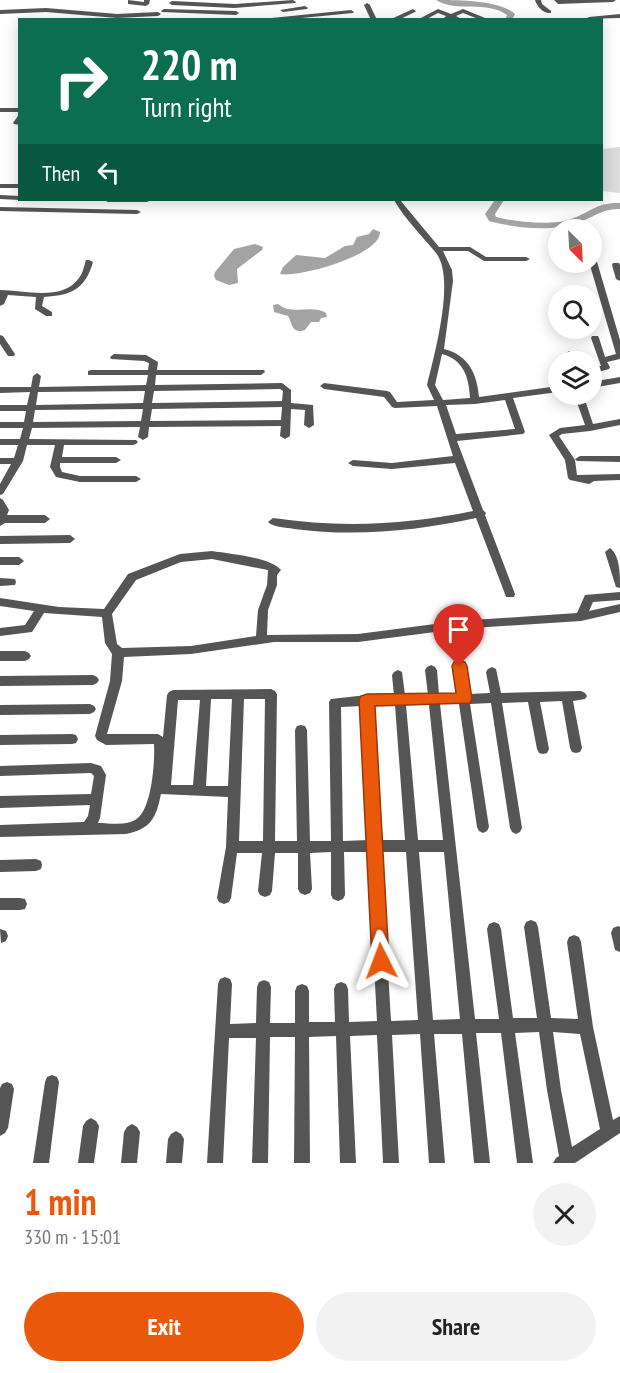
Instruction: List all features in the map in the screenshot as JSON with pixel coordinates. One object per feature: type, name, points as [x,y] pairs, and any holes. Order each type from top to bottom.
[{"type":"street","points":[[130,0],[130,3],[146,4],[147,0]]},
{"type":"street","points":[[538,0],[538,4],[549,12]]},
{"type":"street","points":[[557,0],[558,2],[613,0],[620,9]]},
{"type":"street","points":[[0,12],[28,10],[117,16],[174,12],[217,16],[235,9],[291,1],[305,8],[315,17]]},
{"type":"street","points":[[161,13],[173,2],[235,9]]},
{"type":"street","points":[[199,15],[206,4]]},
{"type":"street","points":[[348,5],[354,18]]},
{"type":"street","points":[[367,5],[373,18]]},
{"type":"street","points":[[256,16],[305,8]]},
{"type":"street","points":[[26,18],[28,10]]},
{"type":"street","points":[[397,18],[413,11]]},
{"type":"street","points":[[424,18],[438,11],[456,18]]},
{"type":"street","points":[[448,18],[464,11],[482,18]]},
{"type":"street","points":[[174,12],[176,18]]},
{"type":"street","points":[[293,18],[335,16],[351,12]]},
{"type":"street","points":[[589,18],[620,16]]},
{"type":"street","points":[[0,110],[18,110]]},
{"type":"street","points":[[0,186],[18,186]]},
{"type":"street","points":[[0,197],[18,198]]},
{"type":"street","points":[[398,201],[436,249],[444,261],[449,277],[440,351],[431,382],[510,594]]},
{"type":"street","points":[[0,209],[137,212]]},
{"type":"street","points":[[436,249],[470,249],[483,259],[526,259]]},
{"type":"street","points":[[0,304],[2,292],[40,295],[76,286],[84,277],[88,262]]},
{"type":"street","points":[[616,265],[620,279]]},
{"type":"street","points":[[596,273],[620,355],[602,360],[606,367],[602,368]]},
{"type":"street","points":[[40,295],[38,307],[49,314]]},
{"type":"street","points":[[608,315],[620,314]]},
{"type":"street","points":[[0,338],[11,354]]},
{"type":"street","points":[[440,351],[456,354],[460,358],[470,375],[475,401]]},
{"type":"street","points":[[114,357],[150,359],[154,362],[143,437]]},
{"type":"street","points":[[92,373],[261,372]]},
{"type":"street","points":[[0,492],[3,480],[18,461],[28,425],[37,376]]},
{"type":"street","points":[[602,382],[620,380]]},
{"type":"street","points":[[0,390],[282,386],[287,390],[285,436]]},
{"type":"street","points":[[324,386],[387,394],[395,405],[475,401],[548,391]]},
{"type":"street","points":[[452,438],[520,432],[508,396]]},
{"type":"street","points":[[0,408],[286,405],[310,407],[309,425]]},
{"type":"street","points":[[582,405],[590,428]]},
{"type":"street","points":[[620,422],[590,428],[560,430],[554,435],[570,460],[573,478],[590,481],[589,478],[620,477]]},
{"type":"street","points":[[0,425],[285,423]]},
{"type":"street","points":[[0,442],[133,442]]},
{"type":"street","points":[[60,442],[56,473],[69,478],[136,479]]},
{"type":"street","points":[[353,463],[392,466],[458,459]]},
{"type":"street","points":[[580,459],[620,459]]},
{"type":"street","points":[[56,460],[116,460]]},
{"type":"street","points":[[0,461],[18,461]]},
{"type":"street","points":[[0,502],[4,510],[0,520],[45,519]]},
{"type":"street","points":[[273,522],[324,530],[381,529],[444,521],[481,513]]},
{"type":"street","points":[[0,540],[70,539]]},
{"type":"street","points":[[610,552],[620,584]]},
{"type":"street","points":[[261,639],[263,610],[272,585],[272,573],[276,570],[267,565],[212,555],[180,558],[134,576],[107,613],[111,647],[115,652],[122,653],[191,650],[261,639],[358,638],[458,625],[581,617],[620,608]]},
{"type":"street","points":[[0,561],[19,561]]},
{"type":"street","points":[[581,617],[589,598],[620,596]]},
{"type":"street","points":[[0,602],[41,609],[107,613]]},
{"type":"street","points":[[0,632],[25,630],[33,623],[41,609]]},
{"type":"street","points":[[0,831],[131,828],[142,822],[149,814],[159,770],[161,745],[158,739],[106,740],[101,736],[116,681],[117,656],[122,653]]},
{"type":"street","points":[[0,656],[25,656]]},
{"type":"street","points":[[459,666],[483,827]]},
{"type":"street","points":[[431,670],[482,1163]]},
{"type":"street","points":[[492,672],[516,828]]},
{"type":"street","points":[[398,675],[437,1163]]},
{"type":"street","points":[[0,681],[93,680]]},
{"type":"street","points":[[224,898],[232,847],[238,694]]},
{"type":"street","points":[[234,792],[164,790],[173,695],[271,694],[269,848],[265,891]]},
{"type":"street","points":[[199,791],[206,695]]},
{"type":"street","points":[[338,895],[339,847],[333,705],[339,700],[580,696]]},
{"type":"street","points":[[533,697],[543,749]]},
{"type":"street","points":[[567,697],[576,747]]},
{"type":"street","points":[[367,700],[391,1163]]},
{"type":"street","points":[[0,710],[90,709]]},
{"type":"street","points":[[301,730],[305,889]]},
{"type":"street","points":[[0,740],[72,739]]},
{"type":"street","points":[[0,771],[95,769],[100,775],[97,800],[93,822],[87,828]]},
{"type":"street","points":[[0,802],[97,800]]},
{"type":"street","points":[[232,847],[450,846]]},
{"type":"street","points":[[0,866],[36,865]]},
{"type":"street","points":[[0,904],[20,904]]},
{"type":"street","points":[[531,927],[564,1161],[614,1128],[586,1027],[574,942]]},
{"type":"street","points":[[494,929],[525,1163]]},
{"type":"street","points":[[215,1163],[225,984]]},
{"type":"street","points":[[260,1163],[264,987]]},
{"type":"street","points":[[341,989],[348,1163]]},
{"type":"street","points":[[302,991],[302,1163]]},
{"type":"street","points":[[222,1030],[546,1025],[586,1027]]},
{"type":"street","points":[[41,1163],[52,1082]]},
{"type":"street","points":[[0,1128],[4,1099]]},
{"type":"street","points":[[86,1163],[91,1126]]},
{"type":"street","points":[[129,1163],[132,1132]]},
{"type":"street","points":[[174,1163],[176,1139]]},
{"type":"shaded area","points":[[620,147],[620,193],[603,191],[603,149]]},
{"type":"shaded area","points":[[373,229],[380,232],[377,241],[354,256],[320,269],[280,274],[283,267],[296,255],[325,258],[345,246],[353,245],[357,237],[369,234]]},
{"type":"shaded area","points":[[255,244],[263,247],[262,250],[237,269],[238,283],[229,285],[216,280],[215,272],[234,249]]},
{"type":"shaded area","points":[[278,304],[296,310],[315,309],[326,313],[327,317],[321,318],[319,322],[311,322],[305,330],[297,331],[293,328],[288,316],[274,312],[273,305]]},
{"type":"waterway","points":[[440,0],[448,3],[498,7],[511,14],[509,18]]},
{"type":"waterway","points":[[498,201],[490,214],[492,219],[530,224],[568,223],[603,207],[620,206]]},
{"type":"route","points":[[381,961],[367,700],[465,699],[459,666]]}]
